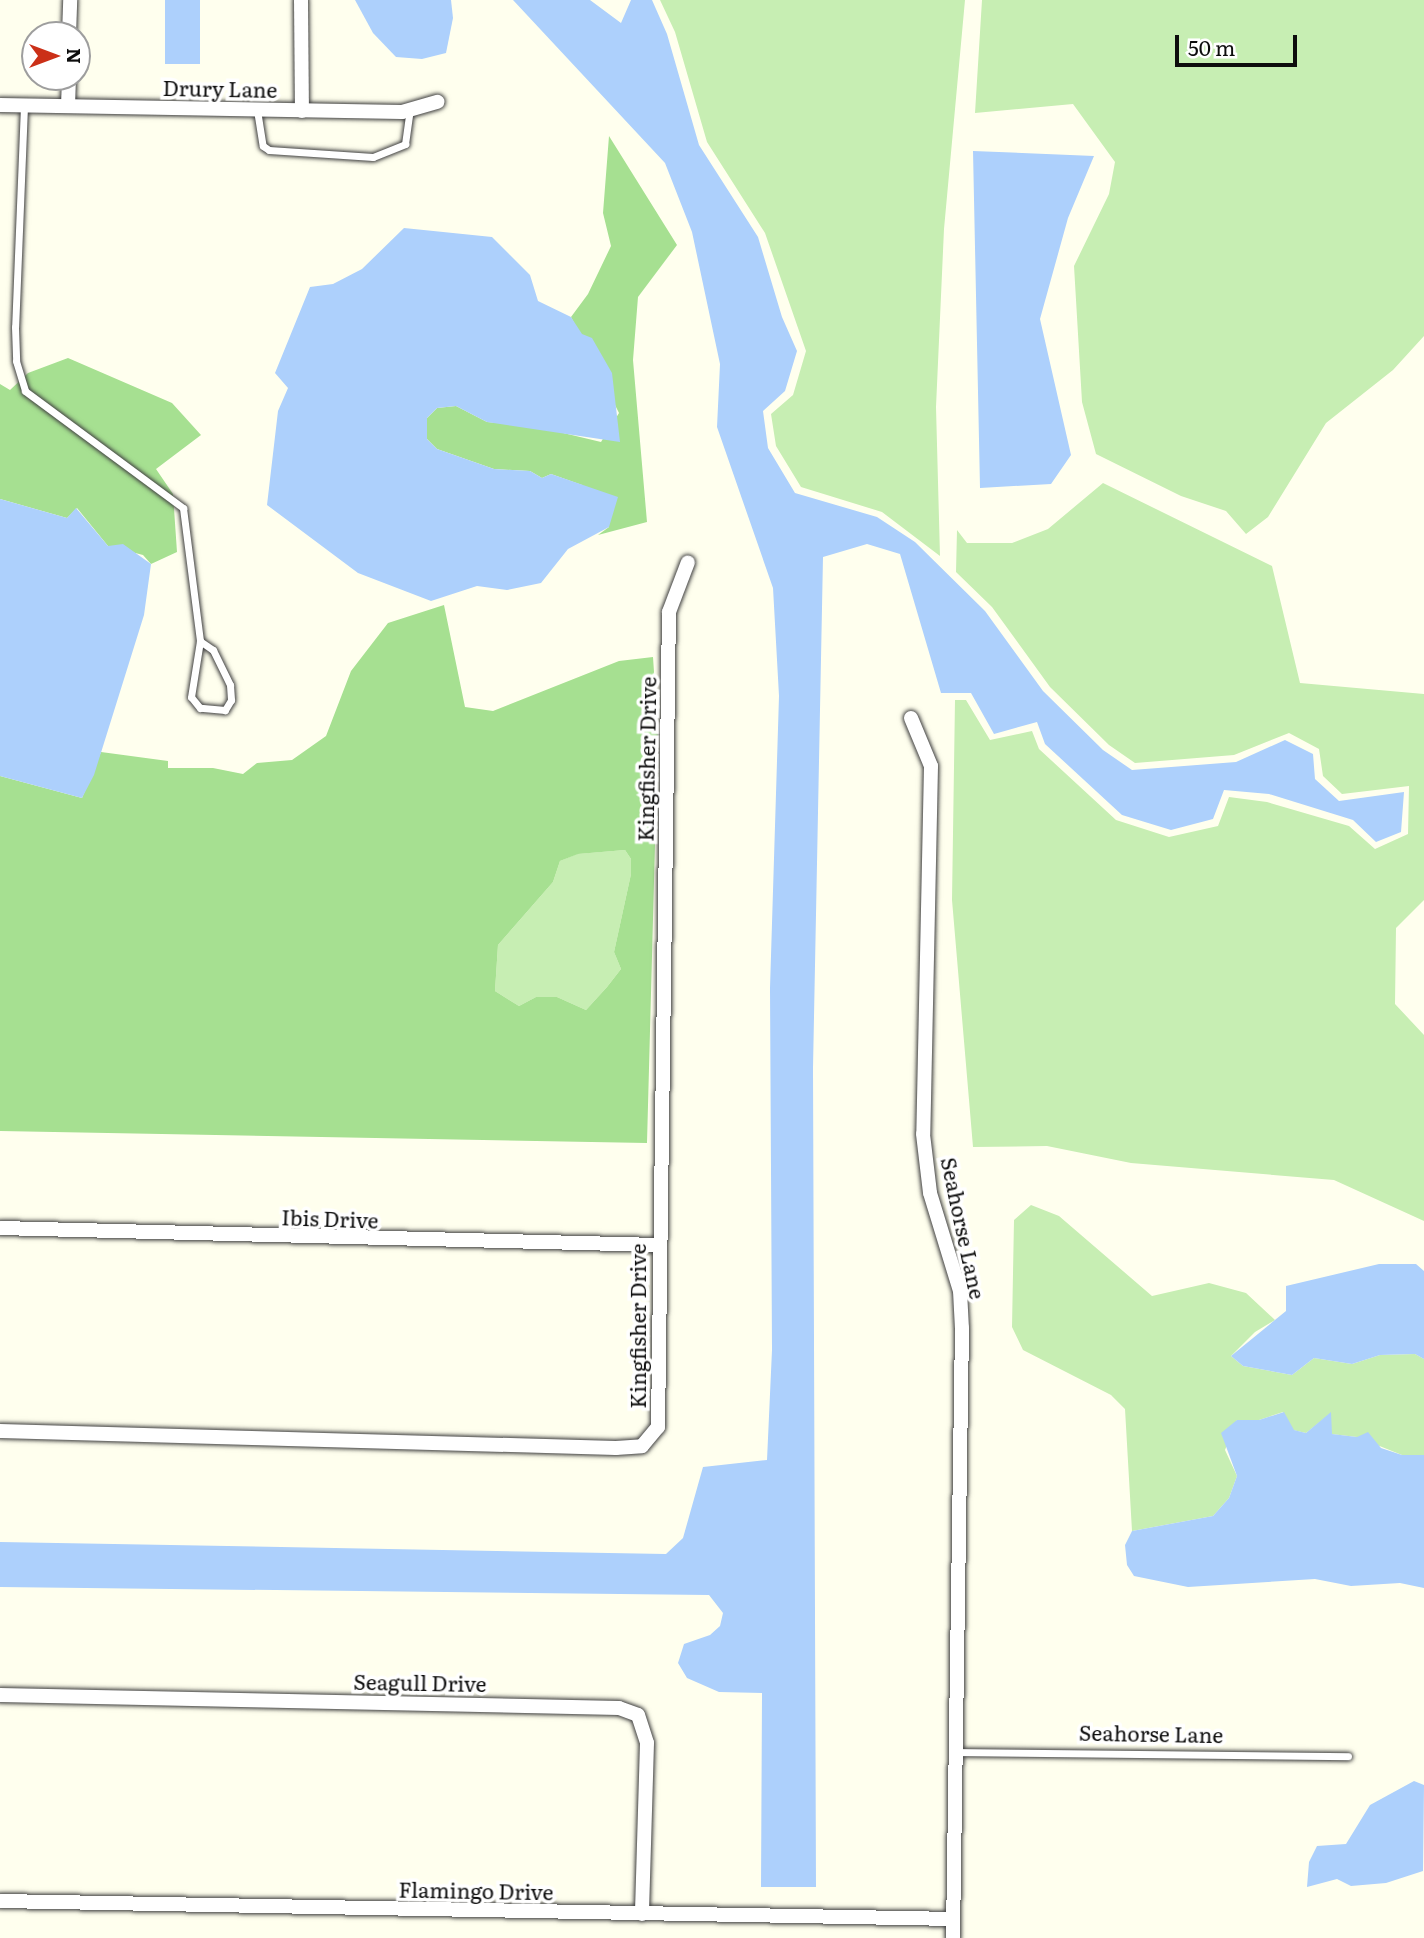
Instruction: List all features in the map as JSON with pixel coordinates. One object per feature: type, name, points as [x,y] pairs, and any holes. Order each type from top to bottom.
[{"type":"street","points":[[69,21],[70,0]]},
{"type":"street","points":[[301,0],[302,111]]},
{"type":"street","points":[[68,106],[69,91]]},
{"type":"street","name":"Drury Lane","points":[[0,105],[302,111],[410,109],[438,102]]},
{"type":"street","name":"Kingfisher Drive","points":[[0,1431],[642,1446],[658,1427],[658,1245],[669,612],[688,562]]},
{"type":"street","name":"Seahorse Lane","points":[[911,718],[931,766],[923,1133],[930,1192],[960,1291],[962,1328],[953,1938]]},
{"type":"street","name":"Ibis Drive","points":[[0,1228],[658,1245]]},
{"type":"street","name":"Seagull Drive","points":[[0,1695],[619,1708],[638,1715],[647,1744],[642,1914]]},
{"type":"street","name":"Flamingo Drive","points":[[0,1901],[952,1919]]},
{"type":"lane","points":[[24,105],[15,327],[16,361],[25,391],[184,508],[200,641],[191,697],[200,708],[225,709],[231,700],[230,685],[213,650],[200,641]]},
{"type":"lane","points":[[257,110],[263,146],[269,150],[373,157],[405,144],[410,109]]},
{"type":"lane","name":"Seahorse Lane","points":[[954,1752],[1348,1756]]},
{"type":"green space","points":[[660,0],[965,0],[944,229],[936,407],[940,556],[882,512],[801,487],[776,446],[771,414],[793,395],[806,351],[765,233],[707,142],[675,32]]},
{"type":"green space","points":[[982,0],[1424,0],[1424,336],[1393,370],[1326,423],[1268,517],[1246,534],[1226,511],[1181,496],[1096,454],[1082,402],[1074,266],[1109,194],[1115,162],[1073,104],[975,113]]},
{"type":"green space","points":[[609,136],[677,245],[638,297],[633,360],[647,522],[598,535],[609,527],[582,485],[551,474],[542,478],[530,471],[494,469],[437,449],[427,439],[427,418],[437,408],[456,406],[487,422],[534,426],[601,442],[619,413],[571,317],[588,294],[611,246],[603,213]]},
{"type":"green space","points":[[68,358],[172,403],[201,435],[156,469],[173,494],[177,552],[151,564],[143,555],[108,546],[77,508],[67,518],[0,499],[0,384],[10,390],[28,373]]},
{"type":"green space","points":[[1103,483],[1272,566],[1300,683],[1424,694],[1424,900],[1396,928],[1395,1004],[1424,1035],[1424,1221],[1334,1180],[1131,1163],[1047,1146],[973,1147],[952,900],[955,700],[966,700],[990,740],[1032,731],[1039,749],[1116,820],[1169,837],[1218,826],[1229,797],[1267,802],[1349,826],[1375,849],[1408,834],[1409,786],[1342,794],[1323,776],[1319,749],[1289,733],[1234,755],[1135,763],[1109,745],[1050,687],[992,607],[956,572],[957,530],[967,543],[1012,543],[1048,529]]},
{"type":"green space","points":[[444,605],[465,707],[493,711],[619,661],[653,657],[658,732],[647,1143],[0,1131],[0,776],[82,798],[101,752],[168,761],[168,768],[213,768],[243,774],[257,763],[292,760],[326,736],[351,671],[388,623]],"holes":[[[625,850],[631,859],[631,874],[614,952],[621,969],[586,1010],[557,997],[536,997],[519,1006],[495,991],[498,945],[553,882],[560,861],[578,854]]]},
{"type":"green space","points":[[625,850],[631,859],[631,874],[614,952],[621,969],[586,1010],[557,997],[536,997],[519,1006],[495,991],[498,945],[553,882],[560,861],[577,854]]},
{"type":"green space","points":[[1031,1205],[1059,1216],[1152,1296],[1209,1283],[1246,1293],[1275,1320],[1255,1332],[1231,1356],[1243,1366],[1292,1375],[1314,1358],[1352,1364],[1380,1355],[1415,1354],[1424,1359],[1424,1455],[1402,1455],[1357,1437],[1331,1434],[1331,1413],[1306,1433],[1293,1430],[1283,1412],[1259,1420],[1237,1420],[1225,1450],[1237,1476],[1229,1498],[1213,1516],[1132,1531],[1125,1409],[1111,1395],[1023,1350],[1012,1327],[1014,1220]]},
{"type":"water","points":[[165,0],[200,0],[200,64],[165,64]]},
{"type":"water","points":[[355,0],[451,0],[453,18],[446,53],[422,59],[396,57],[373,33]]},
{"type":"water","points":[[513,0],[590,0],[621,23],[631,0],[652,0],[667,34],[699,145],[758,237],[782,317],[797,351],[785,391],[763,411],[768,448],[795,493],[877,517],[915,542],[985,611],[1043,691],[1103,750],[1132,770],[1236,762],[1285,740],[1313,754],[1315,779],[1339,801],[1404,792],[1401,832],[1376,842],[1353,820],[1269,794],[1224,790],[1213,819],[1171,830],[1122,815],[1045,744],[1037,722],[994,734],[971,693],[941,693],[900,554],[867,544],[823,557],[813,1068],[816,1887],[761,1887],[762,1693],[719,1692],[687,1678],[678,1663],[684,1644],[710,1635],[720,1626],[723,1613],[709,1595],[0,1587],[0,1542],[666,1554],[683,1538],[703,1467],[767,1460],[772,1350],[770,988],[779,696],[773,588],[717,427],[720,364],[692,232],[665,163]]},
{"type":"water","points":[[973,151],[1094,156],[1068,218],[1040,319],[1071,455],[1051,484],[980,488]]},
{"type":"water","points":[[404,228],[492,237],[530,275],[538,301],[571,317],[582,334],[592,338],[612,373],[620,442],[487,422],[456,406],[437,408],[427,418],[427,439],[437,449],[494,469],[530,471],[542,478],[551,474],[618,497],[609,527],[568,549],[541,583],[507,590],[477,586],[431,601],[358,573],[267,505],[278,411],[288,388],[275,373],[310,287],[333,284],[362,269]]},
{"type":"water","points":[[0,499],[67,518],[76,508],[108,546],[123,544],[151,564],[144,615],[94,775],[82,798],[0,776]]},
{"type":"water","points":[[1379,1264],[1416,1264],[1424,1271],[1424,1359],[1415,1354],[1380,1355],[1352,1364],[1314,1358],[1292,1375],[1243,1366],[1231,1356],[1286,1311],[1286,1286]]},
{"type":"water","points":[[1284,1412],[1294,1430],[1306,1433],[1331,1412],[1332,1434],[1357,1437],[1368,1432],[1381,1448],[1402,1455],[1424,1455],[1424,1588],[1400,1583],[1351,1586],[1315,1579],[1188,1587],[1134,1576],[1127,1565],[1125,1545],[1132,1531],[1213,1516],[1229,1498],[1237,1476],[1221,1433],[1237,1420],[1259,1420]]},
{"type":"water","points":[[1414,1781],[1424,1785],[1423,1871],[1386,1883],[1351,1886],[1337,1879],[1307,1887],[1309,1862],[1317,1846],[1346,1844],[1370,1805]]}]
